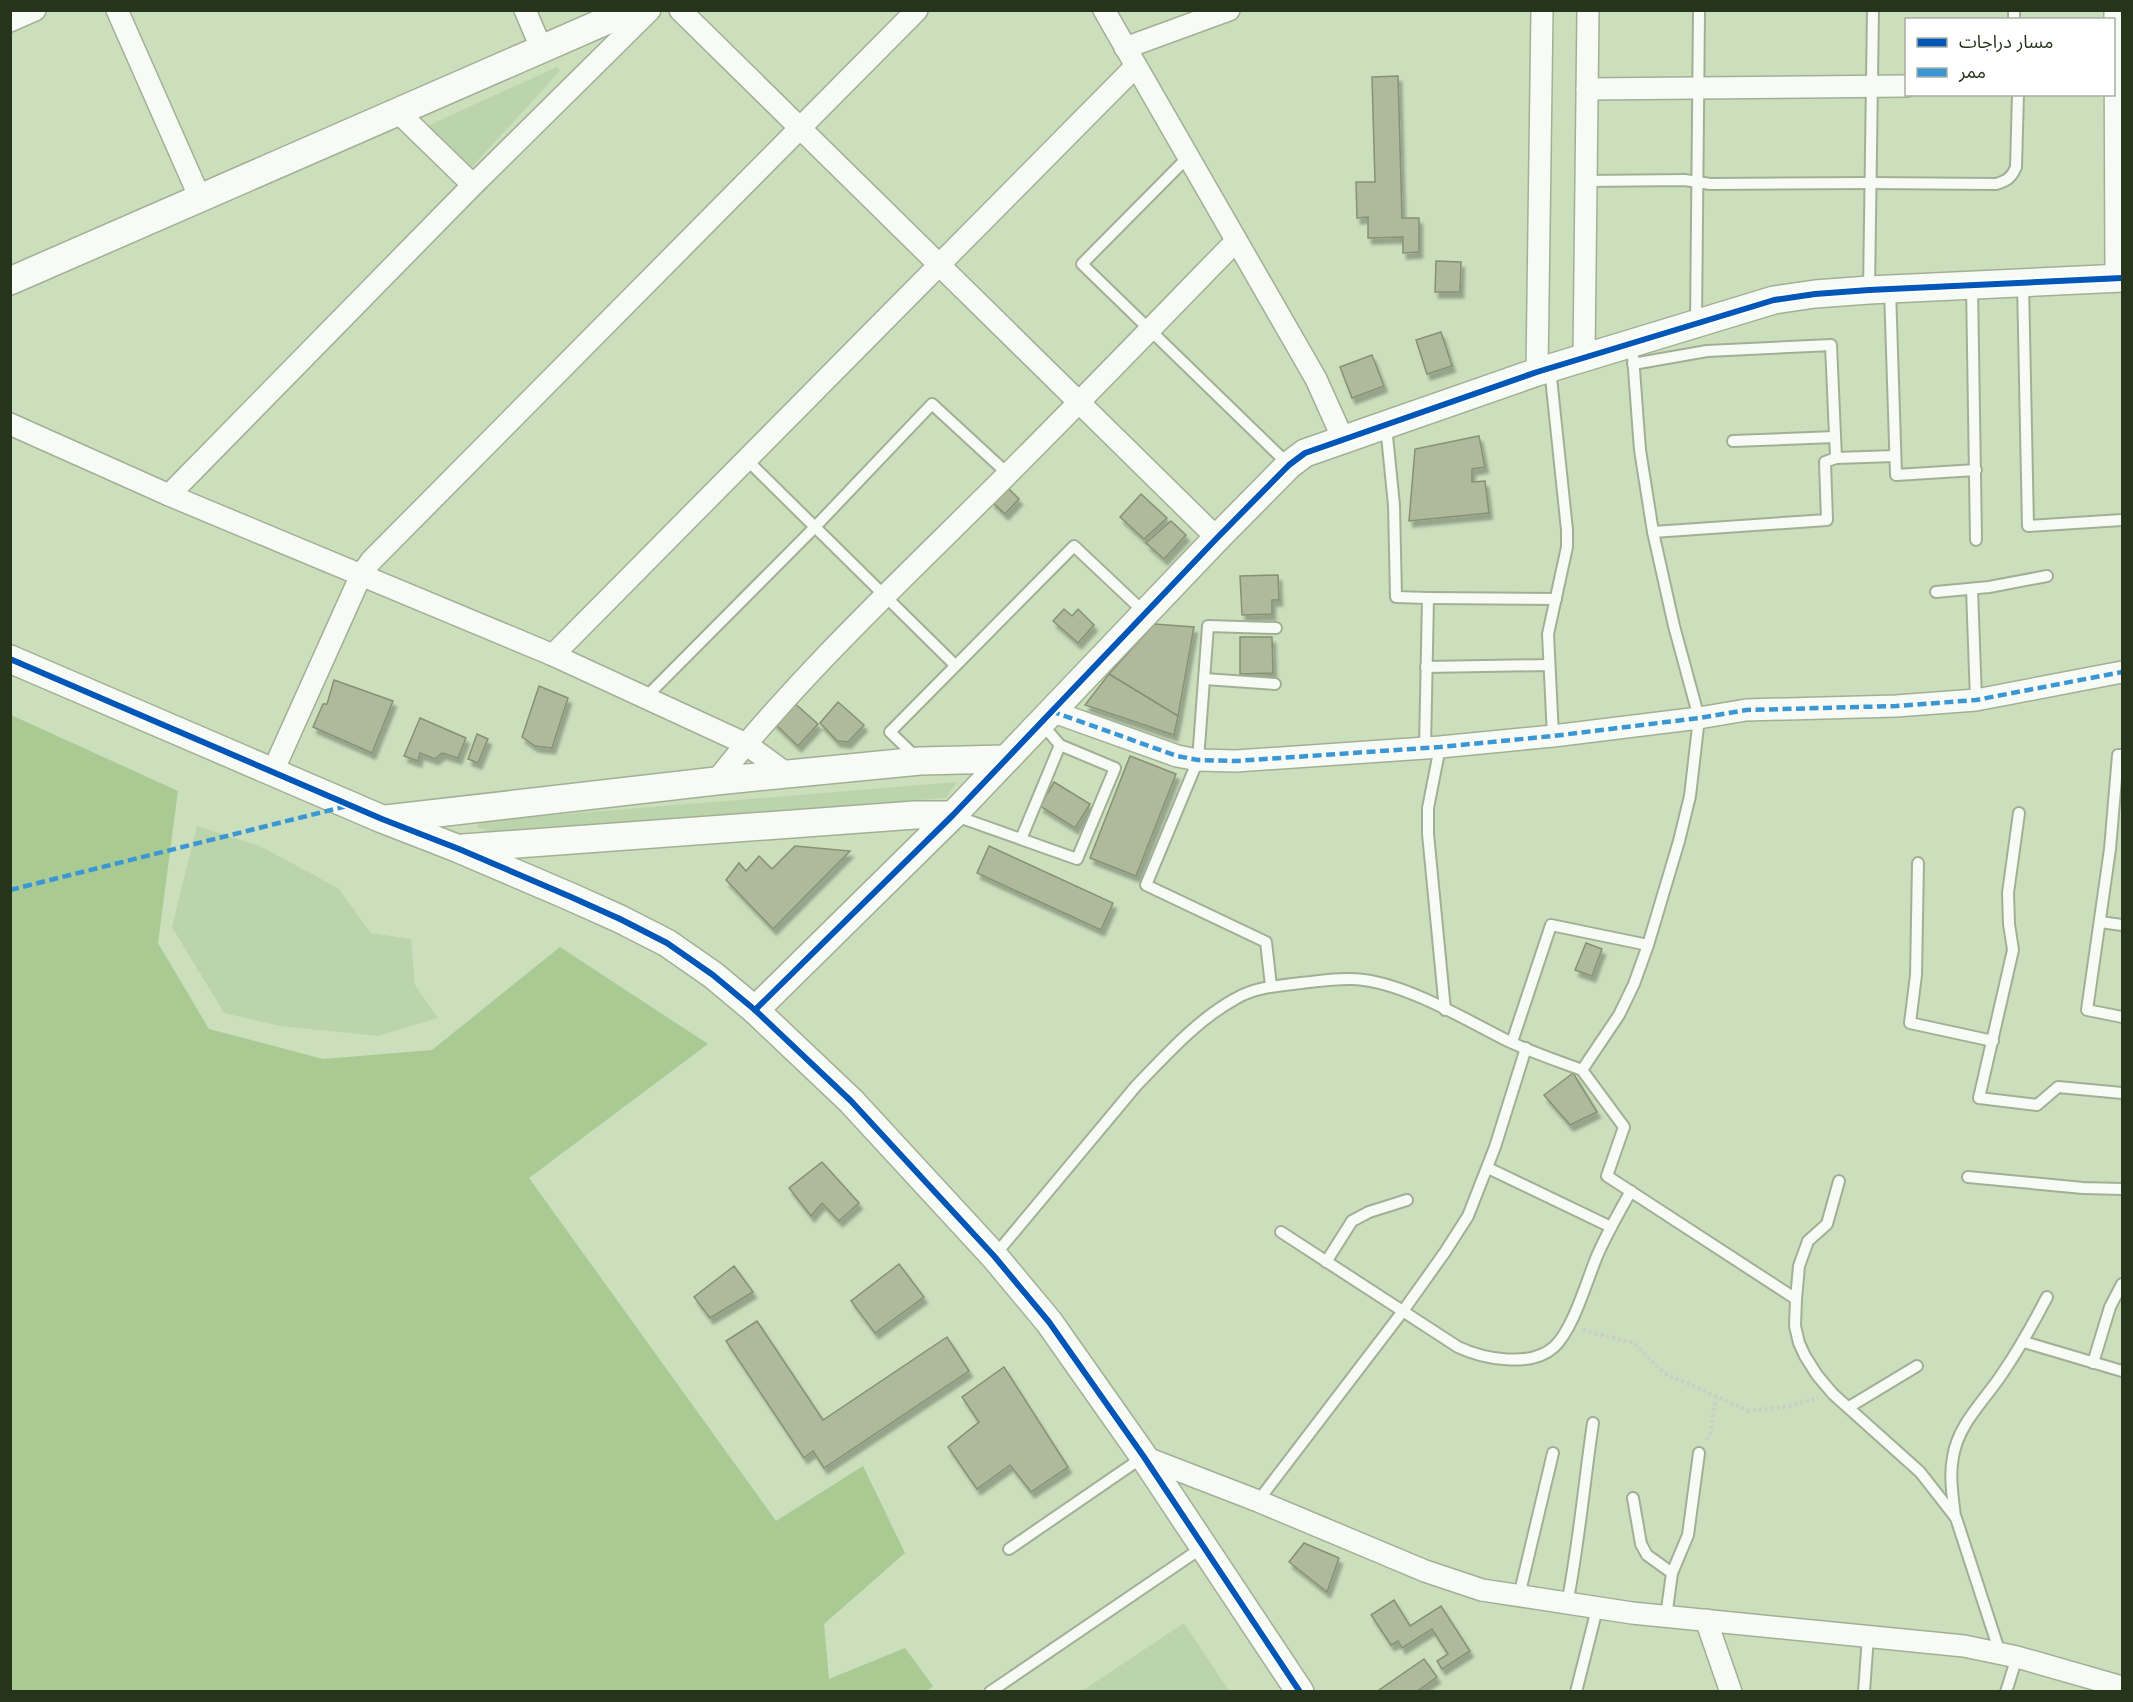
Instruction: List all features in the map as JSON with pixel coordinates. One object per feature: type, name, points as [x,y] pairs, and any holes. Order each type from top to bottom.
[{"type":"street","points":[[10,21],[35,10]]},
{"type":"street","points":[[117,10],[200,198]]},
{"type":"street","points":[[525,10],[542,50]]},
{"type":"street","points":[[10,281],[631,10]]},
{"type":"street","points":[[169,495],[473,185],[650,10]]},
{"type":"street","points":[[680,10],[1217,538]]},
{"type":"street","points":[[273,771],[361,575],[371,561],[917,10]]},
{"type":"street","points":[[1104,10],[1316,379],[1343,439]]},
{"type":"street","points":[[553,655],[939,266],[1131,57],[1230,10]]},
{"type":"street","points":[[1542,10],[1544,369]]},
{"type":"street","points":[[1584,357],[1584,181],[1588,10]]},
{"type":"street","points":[[755,1010],[953,815],[1217,538],[1289,465],[1305,453],[1544,369],[1584,357],[1632,353],[1696,323],[1774,300],[1815,294],[2119,277],[2115,10]]},
{"type":"street","points":[[1587,89],[1905,86]]},
{"type":"street","points":[[399,113],[473,185]]},
{"type":"street","points":[[716,781],[746,744],[884,596],[1008,474],[1236,241]]},
{"type":"street","points":[[10,424],[169,495],[553,655],[746,744],[788,774]]},
{"type":"street","points":[[10,659],[382,819],[459,849],[601,910],[667,944],[713,975],[755,1010],[851,1101],[994,1256],[1049,1322],[1144,1457],[1300,1692]]},
{"type":"street","points":[[1046,717],[1177,756],[1198,760],[1236,761],[1552,736],[1746,710],[1875,707],[1976,700],[2122,672]]},
{"type":"street","points":[[382,819],[716,781],[920,761],[1005,759]]},
{"type":"street","points":[[459,849],[915,815],[953,815]]},
{"type":"street","points":[[1144,1457],[1258,1501],[1425,1571],[1482,1590],[1598,1609],[1666,1617],[1964,1646],[2008,1655],[2111,1687]]},
{"type":"street","points":[[1706,1620],[1731,1692]]},
{"type":"lane","points":[[1696,323],[1699,10]]},
{"type":"lane","points":[[1873,10],[1870,183],[1896,475],[1976,470]]},
{"type":"lane","points":[[1584,181],[1996,184],[2005,182],[2012,176],[2016,167],[2018,96]]},
{"type":"lane","points":[[1188,157],[1082,264],[1289,465]]},
{"type":"lane","points":[[2023,283],[2028,526],[2122,520]]},
{"type":"lane","points":[[1972,285],[1976,540]]},
{"type":"lane","points":[[1582,1070],[1619,1015],[1634,984],[1648,945],[1690,796],[1699,718],[1676,636],[1653,532],[1640,450],[1632,353],[1831,345],[1836,458]]},
{"type":"lane","points":[[1544,369],[1567,530],[1567,547],[1548,634],[1552,736]]},
{"type":"lane","points":[[645,698],[933,404],[1008,474]]},
{"type":"lane","points":[[1386,423],[1394,506],[1396,597],[1556,599]]},
{"type":"lane","points":[[1733,441],[1835,437]]},
{"type":"lane","points":[[1653,532],[1827,520],[1825,462],[1836,458],[1895,456]]},
{"type":"lane","points":[[747,460],[955,665]]},
{"type":"lane","points":[[920,761],[890,732],[1074,546],[1145,613]]},
{"type":"lane","points":[[1936,592],[1972,589],[2047,576]]},
{"type":"lane","points":[[1972,589],[1976,700]]},
{"type":"lane","points":[[1428,598],[1426,667],[1433,747],[1428,834],[1445,1010]]},
{"type":"lane","points":[[1271,986],[1266,942],[1146,885],[1198,760],[1208,627],[1276,628]]},
{"type":"lane","points":[[1426,667],[1549,665]]},
{"type":"lane","points":[[1205,679],[1275,684]]},
{"type":"lane","points":[[953,815],[1077,859],[1115,768],[1060,745],[1046,717]]},
{"type":"lane","points":[[1021,839],[1060,745]]},
{"type":"lane","points":[[2122,755],[2118,755],[2110,849],[2087,1010],[2122,1017]]},
{"type":"lane","points":[[2019,813],[2008,893],[2013,950],[1979,1098],[2037,1105],[2058,1087],[2122,1093]]},
{"type":"lane","points":[[1918,863],[1916,975],[1910,1023],[1992,1041]]},
{"type":"lane","points":[[2100,922],[2122,925]]},
{"type":"lane","points":[[1512,1042],[1551,925],[1648,945]]},
{"type":"lane","points":[[994,1256],[1136,1086],[1205,1020],[1235,999],[1271,986],[1363,979],[1390,985],[1512,1042],[1582,1070],[1624,1127],[1607,1176],[1796,1299]]},
{"type":"lane","points":[[1258,1501],[1403,1311],[1446,1252],[1468,1216],[1488,1168],[1526,1048]]},
{"type":"lane","points":[[1488,1168],[1611,1227]]},
{"type":"lane","points":[[1968,1177],[2083,1188],[2122,1189]]},
{"type":"lane","points":[[1839,1181],[1827,1224],[1808,1241],[1799,1266],[1795,1326],[1799,1343],[1817,1375],[1833,1394],[1920,1472],[1956,1518]]},
{"type":"lane","points":[[1281,1232],[1458,1347],[1493,1359],[1515,1359],[1536,1356],[1553,1348],[1564,1334],[1611,1227],[1631,1191]]},
{"type":"lane","points":[[1326,1262],[1352,1221],[1369,1212],[1407,1200]]},
{"type":"lane","points":[[2092,1363],[2110,1307],[2122,1284]]},
{"type":"lane","points":[[2006,1692],[2008,1655],[1956,1518],[1952,1476],[1953,1456],[1959,1437],[1969,1418],[2024,1342],[2047,1297]]},
{"type":"lane","points":[[2024,1342],[2122,1371]]},
{"type":"lane","points":[[1850,1407],[1917,1366]]},
{"type":"lane","points":[[1568,1604],[1593,1423]]},
{"type":"lane","points":[[1519,1596],[1553,1453]]},
{"type":"lane","points":[[1666,1617],[1672,1573],[1688,1535],[1699,1453]]},
{"type":"lane","points":[[1010,1549],[1144,1457]]},
{"type":"lane","points":[[1633,1498],[1641,1544],[1647,1555],[1672,1573]]},
{"type":"lane","points":[[990,1692],[1204,1546]]},
{"type":"lane","points":[[1576,1692],[1598,1609]]},
{"type":"lane","points":[[1864,1692],[1868,1636]]},
{"type":"path","points":[[1568,1326],[1634,1343],[1664,1373],[1749,1411],[1786,1407],[1833,1394]]},
{"type":"path","points":[[1699,1453],[1710,1434],[1716,1397]]},
{"type":"green space","points":[[557,67],[560,71],[471,168],[427,126]]},
{"type":"green space","points":[[11,715],[178,791],[158,943],[209,1029],[323,1059],[432,1050],[560,947],[708,1044],[529,1178],[776,1521],[863,1466],[905,1553],[824,1624],[829,1679],[905,1648],[933,1686],[926,1692],[11,1691]]},
{"type":"green space","points":[[957,782],[946,798],[490,832],[477,827],[481,821]]},
{"type":"green space","points":[[197,826],[260,846],[338,888],[371,933],[411,939],[415,985],[438,1018],[378,1036],[280,1026],[224,1013],[172,927]]},
{"type":"green space","points":[[1184,1623],[1229,1691],[1082,1691]]},
{"type":"building","points":[[1398,76],[1402,218],[1419,218],[1419,252],[1403,253],[1403,237],[1368,238],[1368,217],[1357,218],[1356,182],[1375,182],[1372,77]]},
{"type":"building","points":[[1436,261],[1461,262],[1460,292],[1435,292]]},
{"type":"building","points":[[1441,332],[1452,366],[1427,374],[1416,340]]},
{"type":"building","points":[[1372,355],[1384,386],[1352,398],[1340,367]]},
{"type":"building","points":[[1479,436],[1485,467],[1472,469],[1472,482],[1485,481],[1489,513],[1409,521],[1415,449]]},
{"type":"building","points":[[1006,486],[1019,499],[1005,514],[991,501]]},
{"type":"building","points":[[1141,494],[1167,518],[1144,539],[1120,517]]},
{"type":"building","points":[[1171,521],[1186,535],[1164,559],[1146,543]]},
{"type":"building","points":[[1278,575],[1279,600],[1272,600],[1272,614],[1242,615],[1240,576]]},
{"type":"building","points":[[1064,609],[1072,616],[1078,609],[1094,625],[1078,643],[1053,621]]},
{"type":"building","points":[[1154,624],[1194,627],[1178,716],[1109,674]]},
{"type":"building","points":[[1240,637],[1272,637],[1273,673],[1240,674]]},
{"type":"building","points":[[1109,674],[1178,716],[1174,735],[1085,705]]},
{"type":"building","points":[[334,680],[393,701],[372,753],[313,727],[323,704],[327,704]]},
{"type":"building","points":[[539,686],[568,698],[552,748],[535,746],[522,737]]},
{"type":"building","points":[[792,701],[818,724],[798,746],[773,722]]},
{"type":"building","points":[[838,702],[864,725],[848,742],[837,741],[820,723]]},
{"type":"building","points":[[420,718],[466,738],[458,758],[442,753],[435,759],[420,753],[418,761],[404,756]]},
{"type":"building","points":[[477,734],[488,739],[478,763],[468,759]]},
{"type":"building","points":[[1130,756],[1176,774],[1136,876],[1090,858]]},
{"type":"building","points":[[1054,782],[1090,804],[1075,828],[1040,806]]},
{"type":"building","points":[[795,846],[850,851],[773,929],[726,880],[739,863],[746,871],[759,856],[772,869]]},
{"type":"building","points":[[989,846],[1113,903],[1101,930],[977,873]]},
{"type":"building","points":[[1586,943],[1602,949],[1592,976],[1575,970]]},
{"type":"building","points":[[1573,1073],[1597,1112],[1570,1125],[1544,1095]]},
{"type":"building","points":[[822,1162],[859,1203],[839,1221],[822,1203],[811,1216],[789,1188]]},
{"type":"building","points":[[899,1264],[924,1297],[875,1333],[851,1301]]},
{"type":"building","points":[[734,1266],[753,1292],[710,1318],[694,1297]]},
{"type":"building","points":[[757,1321],[823,1420],[947,1337],[969,1371],[824,1468],[813,1451],[804,1458],[726,1341]]},
{"type":"building","points":[[1004,1367],[1068,1467],[1031,1492],[1010,1465],[977,1489],[948,1447],[979,1422],[962,1397]]},
{"type":"building","points":[[1304,1543],[1339,1558],[1327,1592],[1289,1562]]},
{"type":"building","points":[[1394,1600],[1410,1626],[1441,1606],[1470,1651],[1442,1669],[1437,1661],[1448,1654],[1432,1629],[1402,1648],[1398,1641],[1391,1645],[1371,1615]]},
{"type":"building","points":[[1424,1659],[1437,1677],[1416,1692],[1380,1692],[1379,1690]]},
{"type":"marked path","points":[[1051,711],[1177,756],[1198,760],[1236,761],[1440,747],[1553,736],[1746,710],[1896,706],[1976,700],[2122,672]]},
{"type":"marked path","points":[[10,890],[347,806]]},
{"type":"cycle path","points":[[755,1010],[953,815],[1217,538],[1289,465],[1305,453],[1537,372],[1774,300],[1869,290],[2122,278]]},
{"type":"cycle path","points":[[10,659],[620,919],[667,943],[713,975],[755,1010],[851,1101],[994,1256],[1049,1322],[1144,1457],[1300,1692]]}]
